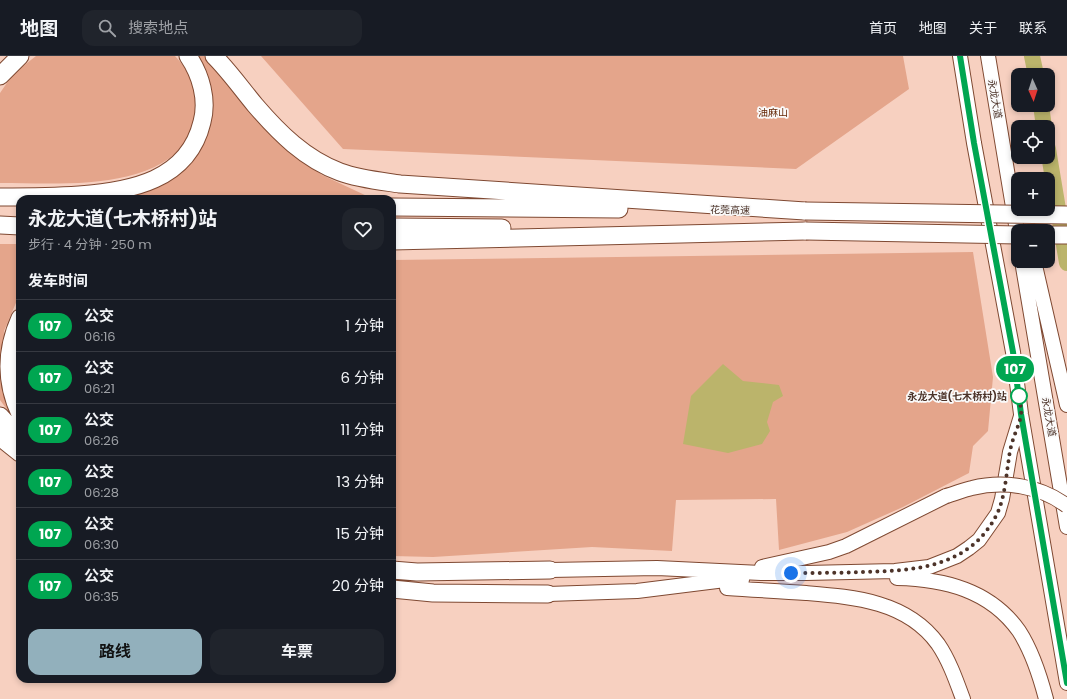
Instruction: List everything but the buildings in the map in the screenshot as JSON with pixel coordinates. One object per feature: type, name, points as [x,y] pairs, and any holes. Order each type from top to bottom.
[{"type":"highway","points":[[0,63],[7,56]]},
{"type":"highway","points":[[0,76],[20,56]]},
{"type":"highway","points":[[74,195],[125,190],[151,181],[173,168],[190,149],[197,138],[204,116],[204,96],[198,73],[188,56]]},
{"type":"highway","points":[[214,56],[265,116],[294,145],[323,164],[348,174],[380,181],[406,184],[805,211]]},
{"type":"highway","points":[[0,197],[16,197]]},
{"type":"highway","points":[[0,205],[16,206]]},
{"type":"highway","name":"花莞高速","points":[[396,207],[1067,215]]},
{"type":"highway","points":[[0,225],[16,226]]},
{"type":"highway","name":"花莞高速","points":[[396,228],[806,231],[1011,236]]},
{"type":"highway","points":[[396,241],[806,231]]},
{"type":"highway","points":[[1055,235],[1067,235]]},
{"type":"highway","points":[[16,327],[10,348],[9,370],[12,392],[16,403]]},
{"type":"highway","points":[[0,416],[16,434]]},
{"type":"highway","points":[[0,430],[16,448]]},
{"type":"highway","points":[[0,437],[16,450]]},
{"type":"highway","points":[[396,570],[417,572],[550,570]]},
{"type":"highway","points":[[396,589],[434,593],[548,594]]},
{"type":"main road","points":[[960,56],[974,143],[1013,352],[1021,414],[1067,683]]},
{"type":"main road","points":[[988,56],[1014,172]]},
{"type":"main road","name":"永龙大道","points":[[988,56],[1016,224]]},
{"type":"main road","name":"永龙大道","points":[[1023,268],[1067,526]]},
{"type":"main road","points":[[1036,268],[1067,405]]},
{"type":"main road","points":[[550,570],[636,568],[717,570],[761,573],[806,573],[895,571],[929,567],[957,556],[969,548],[979,540],[998,513],[1002,499],[1010,452],[1021,414]]},
{"type":"main road","points":[[717,570],[760,567],[829,552],[864,538],[946,496],[973,487],[988,485],[1014,485],[1040,491],[1052,496],[1067,506]]},
{"type":"main road","points":[[548,594],[637,591],[725,580],[882,578],[927,579],[952,584],[980,596],[999,610],[1014,625],[1031,654],[1046,699]]},
{"type":"main road","points":[[679,586],[841,596],[878,603],[894,609],[907,615],[919,624],[937,643],[950,665],[963,699]]},
{"type":"green space","points":[[36,56],[175,56],[181,62],[190,77],[195,94],[196,111],[188,140],[172,157],[151,169],[127,176],[101,181],[74,183],[0,183],[0,93],[13,74]]},
{"type":"green space","points":[[196,56],[204,56],[288,149],[322,175],[365,195],[136,195],[175,176],[195,155]]},
{"type":"green space","name":"油麻山","points":[[261,56],[903,56],[909,89],[796,169],[343,149]]},
{"type":"green space","points":[[0,244],[16,244],[16,303],[4,331],[2,363],[6,397],[16,422],[0,400]]},
{"type":"green space","points":[[973,252],[993,377],[988,431],[973,446],[969,473],[903,507],[847,532],[779,550],[776,499],[676,500],[672,551],[592,547],[433,557],[396,556],[396,260]]},
{"type":"shaded area","points":[[723,364],[743,381],[779,385],[783,396],[773,402],[767,422],[770,431],[762,444],[728,453],[683,444],[691,396]]},
{"type":"waterway","points":[[1032,56],[1035,68]]},
{"type":"waterway","points":[[1042,112],[1043,120]]},
{"type":"waterway","points":[[1050,164],[1067,263]]},
{"type":"bus line","name":"107","points":[[960,56],[974,143],[1013,352],[1021,414],[1067,683]]},
{"type":"place","name":"永龙大道(七木桥村)站","points":[[1019,396]]},
{"type":"route","points":[[791,573],[913,570],[944,562],[969,548],[979,540],[998,513],[1002,499],[1012,442],[1021,414],[1019,396]]}]
